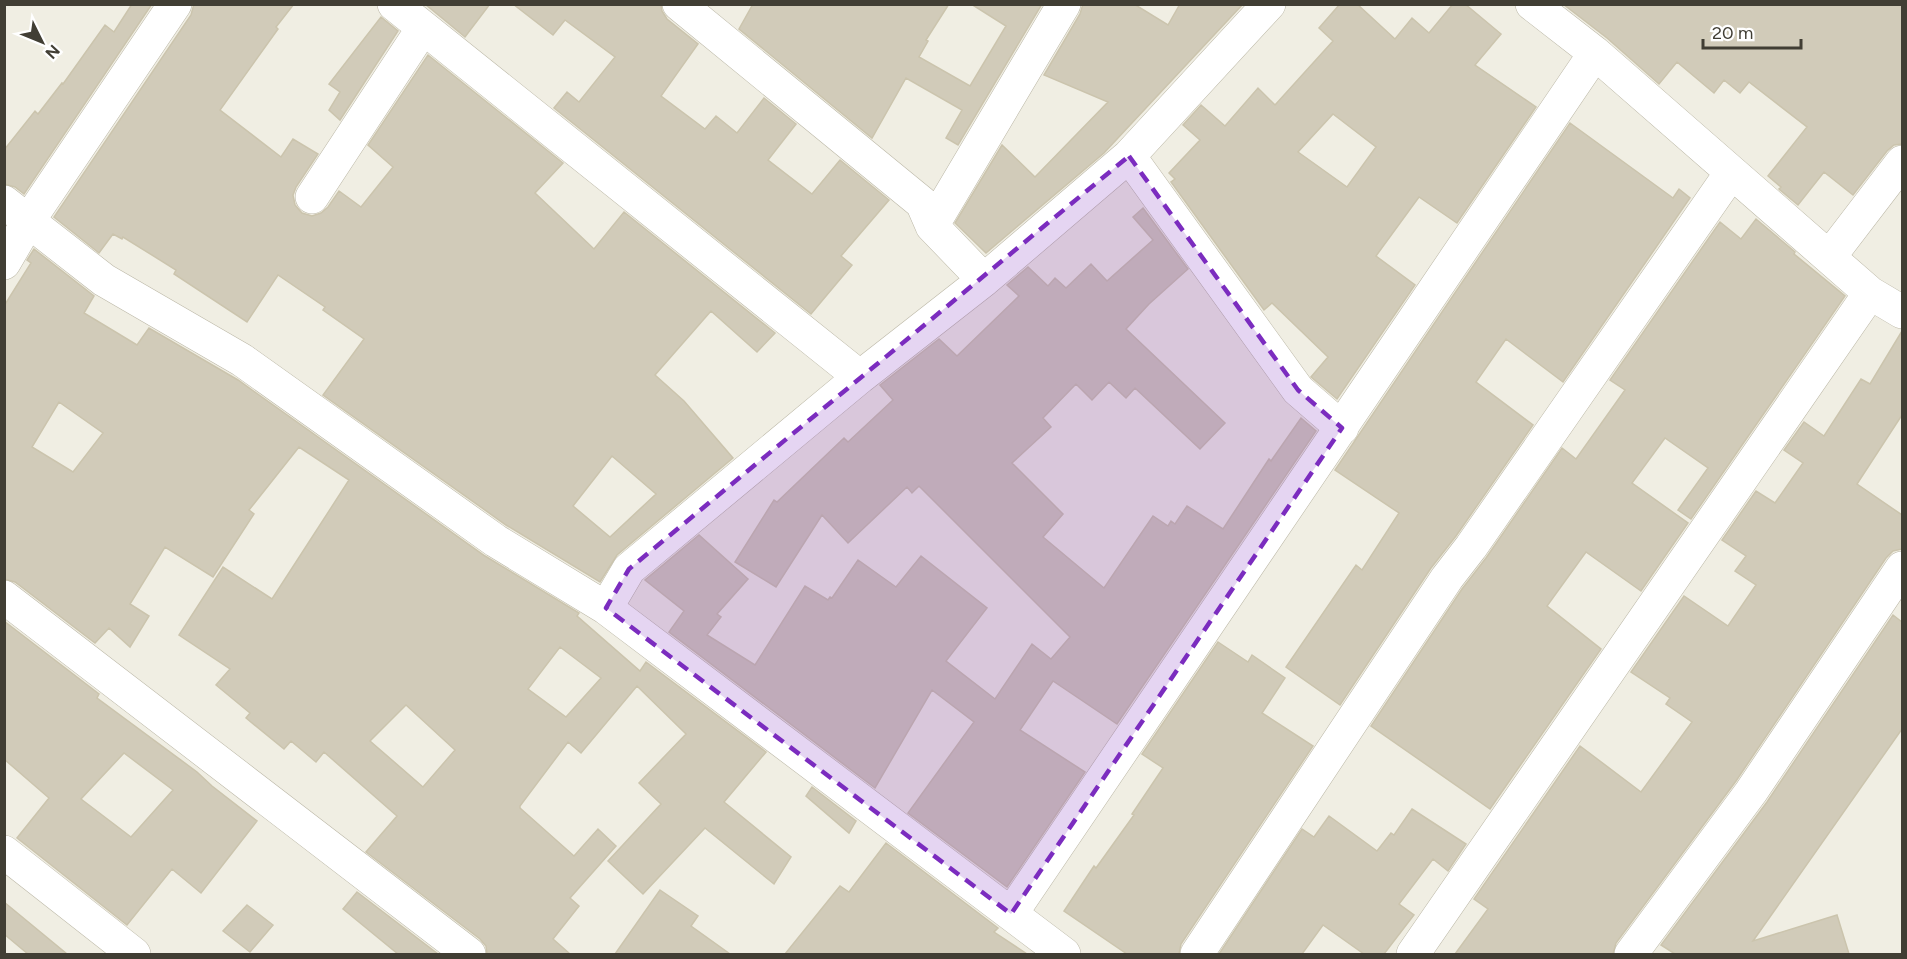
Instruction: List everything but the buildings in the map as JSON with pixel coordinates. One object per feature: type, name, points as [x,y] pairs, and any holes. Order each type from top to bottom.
[{"type":"street","points":[[4,263],[17,211],[174,4]]},
{"type":"street","points":[[394,4],[860,377]]},
{"type":"street","points":[[679,4],[922,203],[932,225],[984,280]]},
{"type":"street","points":[[606,608],[629,569],[860,377],[984,280],[1129,156],[1269,4]]},
{"type":"street","points":[[1532,4],[1595,53],[1870,293],[1902,312]]},
{"type":"street","points":[[932,225],[1054,8]]},
{"type":"street","points":[[312,197],[423,28]]},
{"type":"street","points":[[1011,914],[1595,53]]},
{"type":"street","points":[[1129,156],[1298,390],[1342,428]]},
{"type":"street","points":[[1830,256],[1902,162]]},
{"type":"street","points":[[1197,954],[1447,578],[1471,547],[1731,173]]},
{"type":"street","points":[[17,211],[104,280],[242,360],[496,541],[606,608],[1060,953]]},
{"type":"street","points":[[1413,954],[1870,293]]},
{"type":"street","points":[[1631,954],[1751,792],[1902,568]]},
{"type":"street","points":[[4,597],[469,954]]},
{"type":"street","points":[[4,852],[135,954]]},
{"type":"highlighted area","points":[[1129,156],[1298,390],[1342,428],[1011,914],[606,608],[629,569]]}]
